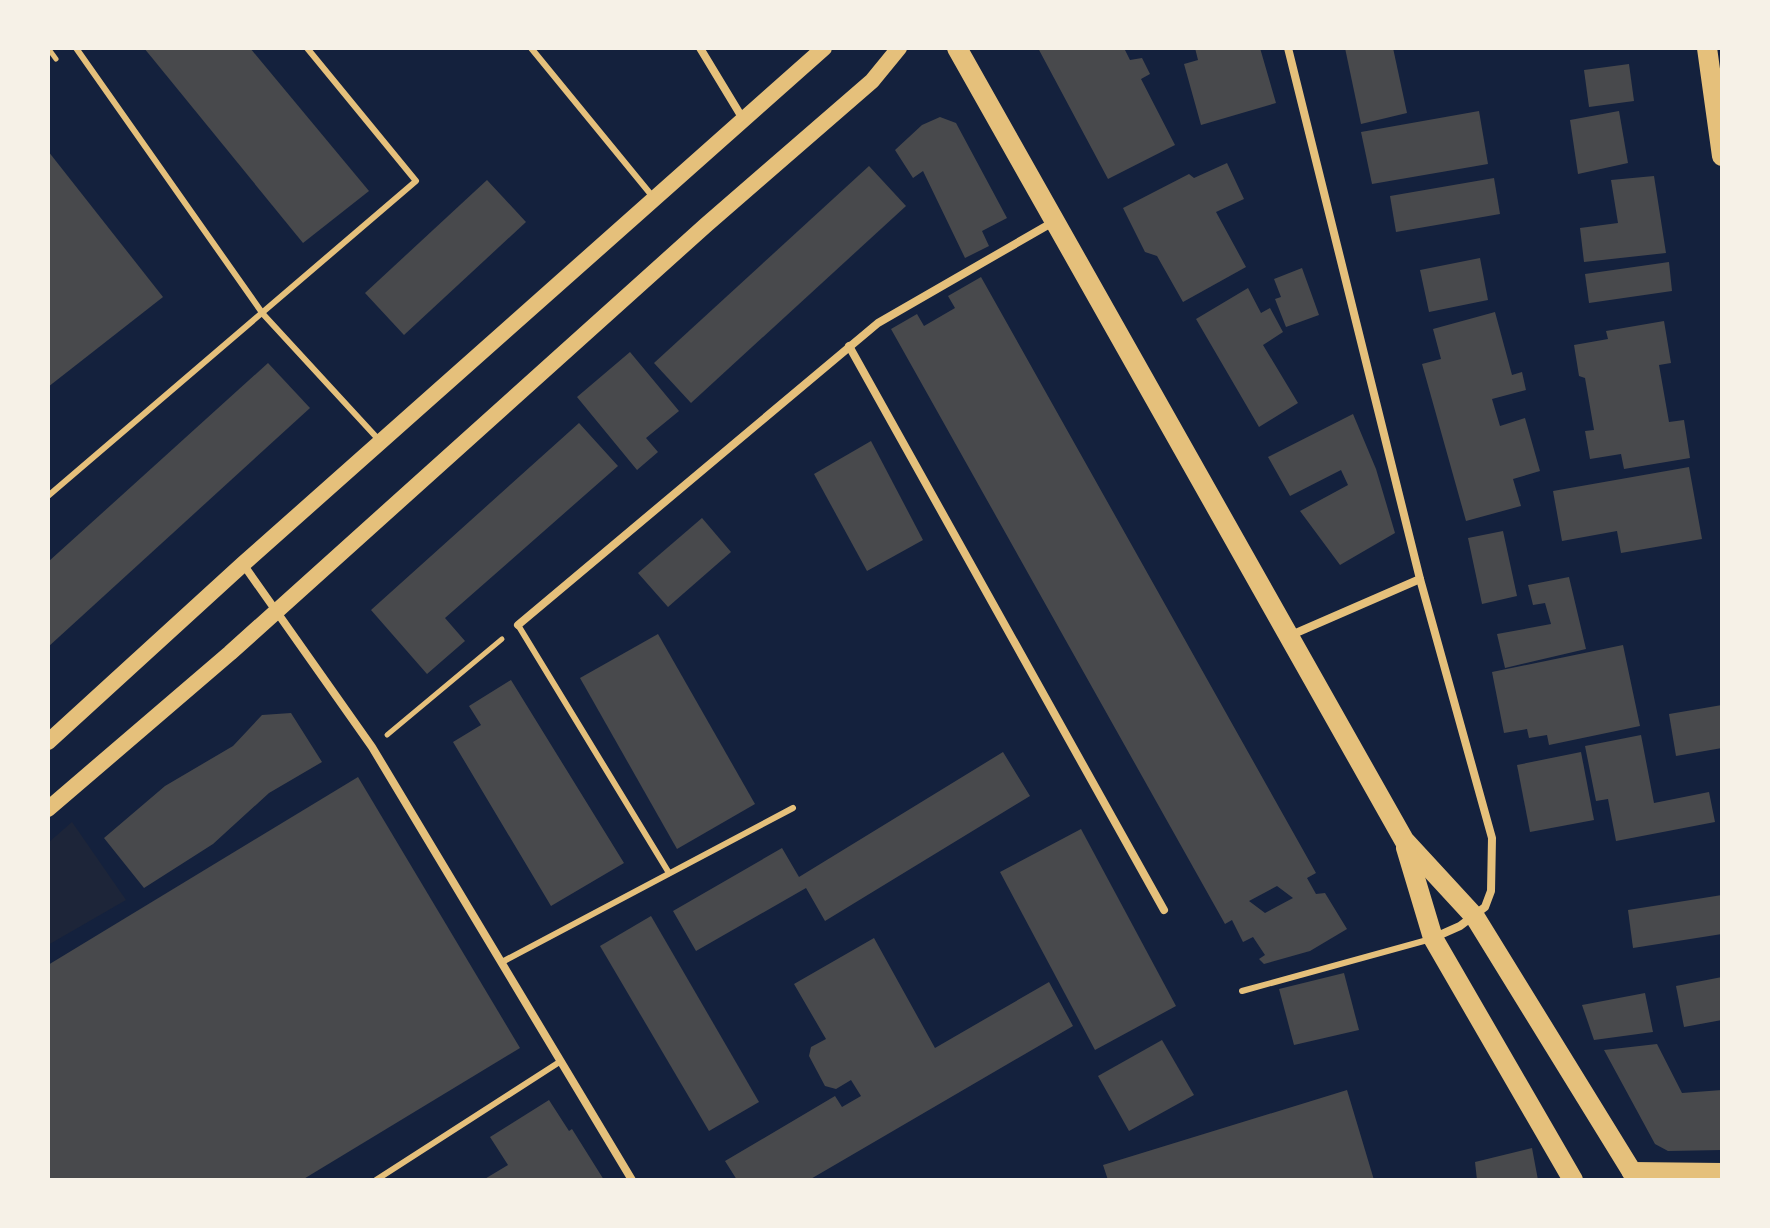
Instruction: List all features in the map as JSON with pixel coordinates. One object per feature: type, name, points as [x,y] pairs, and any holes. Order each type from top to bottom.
[{"type":"main road","points":[[48,742],[243,564],[824,48]]},
{"type":"main road","points":[[48,809],[278,610],[706,225],[878,75],[899,48]]},
{"type":"main road","points":[[957,48],[1404,840],[1475,917],[1635,1176],[1722,1173]]},
{"type":"main road","points":[[1707,48],[1718,91],[1722,156]]},
{"type":"main road","points":[[1404,840],[1433,938],[1573,1180]]},
{"type":"street","points":[[700,48],[743,120]]},
{"type":"street","points":[[1288,48],[1420,579],[1492,838],[1491,891],[1485,907],[1475,917],[1433,938]]},
{"type":"street","points":[[518,625],[878,323],[1056,221]]},
{"type":"street","points":[[849,346],[1164,910]]},
{"type":"street","points":[[243,564],[372,747],[632,1180]]},
{"type":"street","points":[[1288,636],[1420,579]]},
{"type":"lane","points":[[76,48],[263,314],[380,442]]},
{"type":"lane","points":[[48,496],[416,181],[307,48]]},
{"type":"lane","points":[[531,48],[654,199]]},
{"type":"lane","points":[[518,625],[669,873]]},
{"type":"lane","points":[[502,962],[793,808]]},
{"type":"lane","points":[[1242,991],[1433,938]]},
{"type":"lane","points":[[376,1180],[561,1061]]},
{"type":"path","points":[[48,48],[59,63]]},
{"type":"path","points":[[372,747],[518,625]]},
{"type":"shaded area","points":[[72,822],[126,900],[48,945],[48,843]]},
{"type":"building","points":[[144,48],[250,48],[369,191],[303,243]]},
{"type":"building","points":[[1038,48],[1124,48],[1130,60],[1142,58],[1150,74],[1141,79],[1175,145],[1108,179]]},
{"type":"building","points":[[1195,48],[1260,48],[1276,103],[1201,125],[1184,64],[1198,60]]},
{"type":"building","points":[[1345,48],[1393,48],[1407,113],[1361,124]]},
{"type":"building","points":[[1629,64],[1634,101],[1589,107],[1584,70]]},
{"type":"building","points":[[1479,111],[1488,164],[1372,184],[1361,132]]},
{"type":"building","points":[[1619,111],[1628,163],[1578,174],[1570,120]]},
{"type":"building","points":[[940,117],[956,123],[1007,218],[982,231],[989,246],[965,258],[923,171],[913,178],[895,150],[922,125]]},
{"type":"building","points":[[48,151],[163,297],[48,387]]},
{"type":"building","points":[[1227,163],[1244,199],[1216,212],[1246,267],[1183,302],[1157,256],[1145,252],[1123,208],[1189,174],[1194,178]]},
{"type":"building","points":[[869,166],[906,206],[691,403],[654,363]]},
{"type":"building","points":[[1654,176],[1666,253],[1584,262],[1580,228],[1618,223],[1611,180]]},
{"type":"building","points":[[1494,178],[1500,214],[1396,232],[1390,196]]},
{"type":"building","points":[[487,180],[526,222],[404,335],[365,293]]},
{"type":"building","points":[[1480,258],[1488,300],[1429,312],[1420,270]]},
{"type":"building","points":[[1669,262],[1672,291],[1589,303],[1585,274]]},
{"type":"building","points":[[1302,268],[1319,315],[1286,327],[1275,299],[1281,297],[1274,279]]},
{"type":"building","points":[[981,277],[1316,873],[1307,878],[1316,894],[1325,893],[1347,929],[1310,951],[1264,964],[1259,959],[1265,955],[1253,937],[1243,942],[1232,920],[1225,924],[891,329],[917,314],[924,326],[955,308],[948,296]],"holes":[[[1277,886],[1293,898],[1265,913],[1249,901]]]},
{"type":"building","points":[[1248,288],[1261,313],[1270,308],[1283,332],[1263,345],[1298,403],[1259,427],[1196,319]]},
{"type":"building","points":[[1495,312],[1512,375],[1522,372],[1526,390],[1492,399],[1500,426],[1525,418],[1540,471],[1513,479],[1521,506],[1466,521],[1422,364],[1441,359],[1433,329]]},
{"type":"building","points":[[1664,321],[1671,363],[1659,365],[1669,422],[1684,420],[1690,458],[1624,469],[1621,454],[1590,459],[1585,431],[1594,430],[1585,378],[1579,376],[1574,345],[1608,339],[1606,331]]},
{"type":"building","points":[[630,352],[679,411],[646,438],[658,452],[637,470],[577,397]]},
{"type":"building","points":[[268,363],[310,408],[48,647],[48,562]]},
{"type":"building","points":[[1353,414],[1376,469],[1395,533],[1340,565],[1300,511],[1348,485],[1341,470],[1290,496],[1268,457]]},
{"type":"building","points":[[579,423],[618,466],[445,618],[465,641],[427,674],[371,610]]},
{"type":"building","points":[[871,441],[923,540],[867,571],[814,474]]},
{"type":"building","points":[[1689,467],[1702,539],[1621,553],[1617,531],[1562,541],[1553,491]]},
{"type":"building","points":[[702,518],[731,552],[668,607],[638,573]]},
{"type":"building","points":[[1503,531],[1517,596],[1482,604],[1468,538]]},
{"type":"building","points":[[1569,577],[1586,649],[1505,668],[1497,634],[1551,624],[1545,603],[1533,605],[1528,585]]},
{"type":"building","points":[[658,634],[755,804],[677,849],[580,678]]},
{"type":"building","points":[[1623,645],[1640,726],[1549,745],[1547,735],[1529,738],[1527,729],[1504,733],[1492,672]]},
{"type":"building","points":[[511,680],[624,863],[551,906],[453,742],[481,725],[469,706]]},
{"type":"building","points":[[1722,705],[1722,748],[1676,756],[1669,714]]},
{"type":"building","points":[[291,713],[322,762],[269,793],[213,844],[144,888],[104,838],[165,786],[233,746],[262,715]]},
{"type":"building","points":[[1641,735],[1654,803],[1709,792],[1715,822],[1616,841],[1608,799],[1596,801],[1585,746]]},
{"type":"building","points":[[1003,752],[1030,796],[825,921],[806,888],[696,951],[673,911],[782,848],[799,877]]},
{"type":"building","points":[[1581,752],[1594,820],[1530,832],[1517,765]]},
{"type":"building","points":[[358,777],[520,1048],[302,1180],[48,1180],[48,965]]},
{"type":"building","points":[[1081,829],[1176,1006],[1095,1050],[1000,872]]},
{"type":"building","points":[[1722,895],[1722,934],[1633,948],[1628,910]]},
{"type":"building","points":[[651,916],[759,1102],[709,1131],[600,946]]},
{"type":"building","points":[[874,938],[935,1048],[1049,982],[1073,1026],[809,1180],[737,1180],[725,1161],[835,1096],[842,1107],[861,1096],[851,1080],[836,1089],[825,1086],[809,1056],[811,1047],[826,1039],[794,984]]},
{"type":"building","points":[[1344,973],[1359,1030],[1294,1045],[1279,989]]},
{"type":"building","points":[[1722,977],[1722,1020],[1684,1027],[1676,986]]},
{"type":"building","points":[[1645,993],[1653,1032],[1594,1040],[1582,1005]]},
{"type":"building","points":[[1162,1040],[1194,1095],[1129,1131],[1098,1076]]},
{"type":"building","points":[[1657,1044],[1682,1093],[1722,1090],[1722,1150],[1668,1151],[1655,1144],[1604,1050]]},
{"type":"building","points":[[1347,1090],[1374,1180],[1108,1180],[1103,1165]]},
{"type":"building","points":[[549,1100],[569,1131],[572,1129],[604,1180],[483,1180],[508,1165],[490,1137]]},
{"type":"building","points":[[1532,1148],[1538,1180],[1477,1180],[1475,1162]]}]
